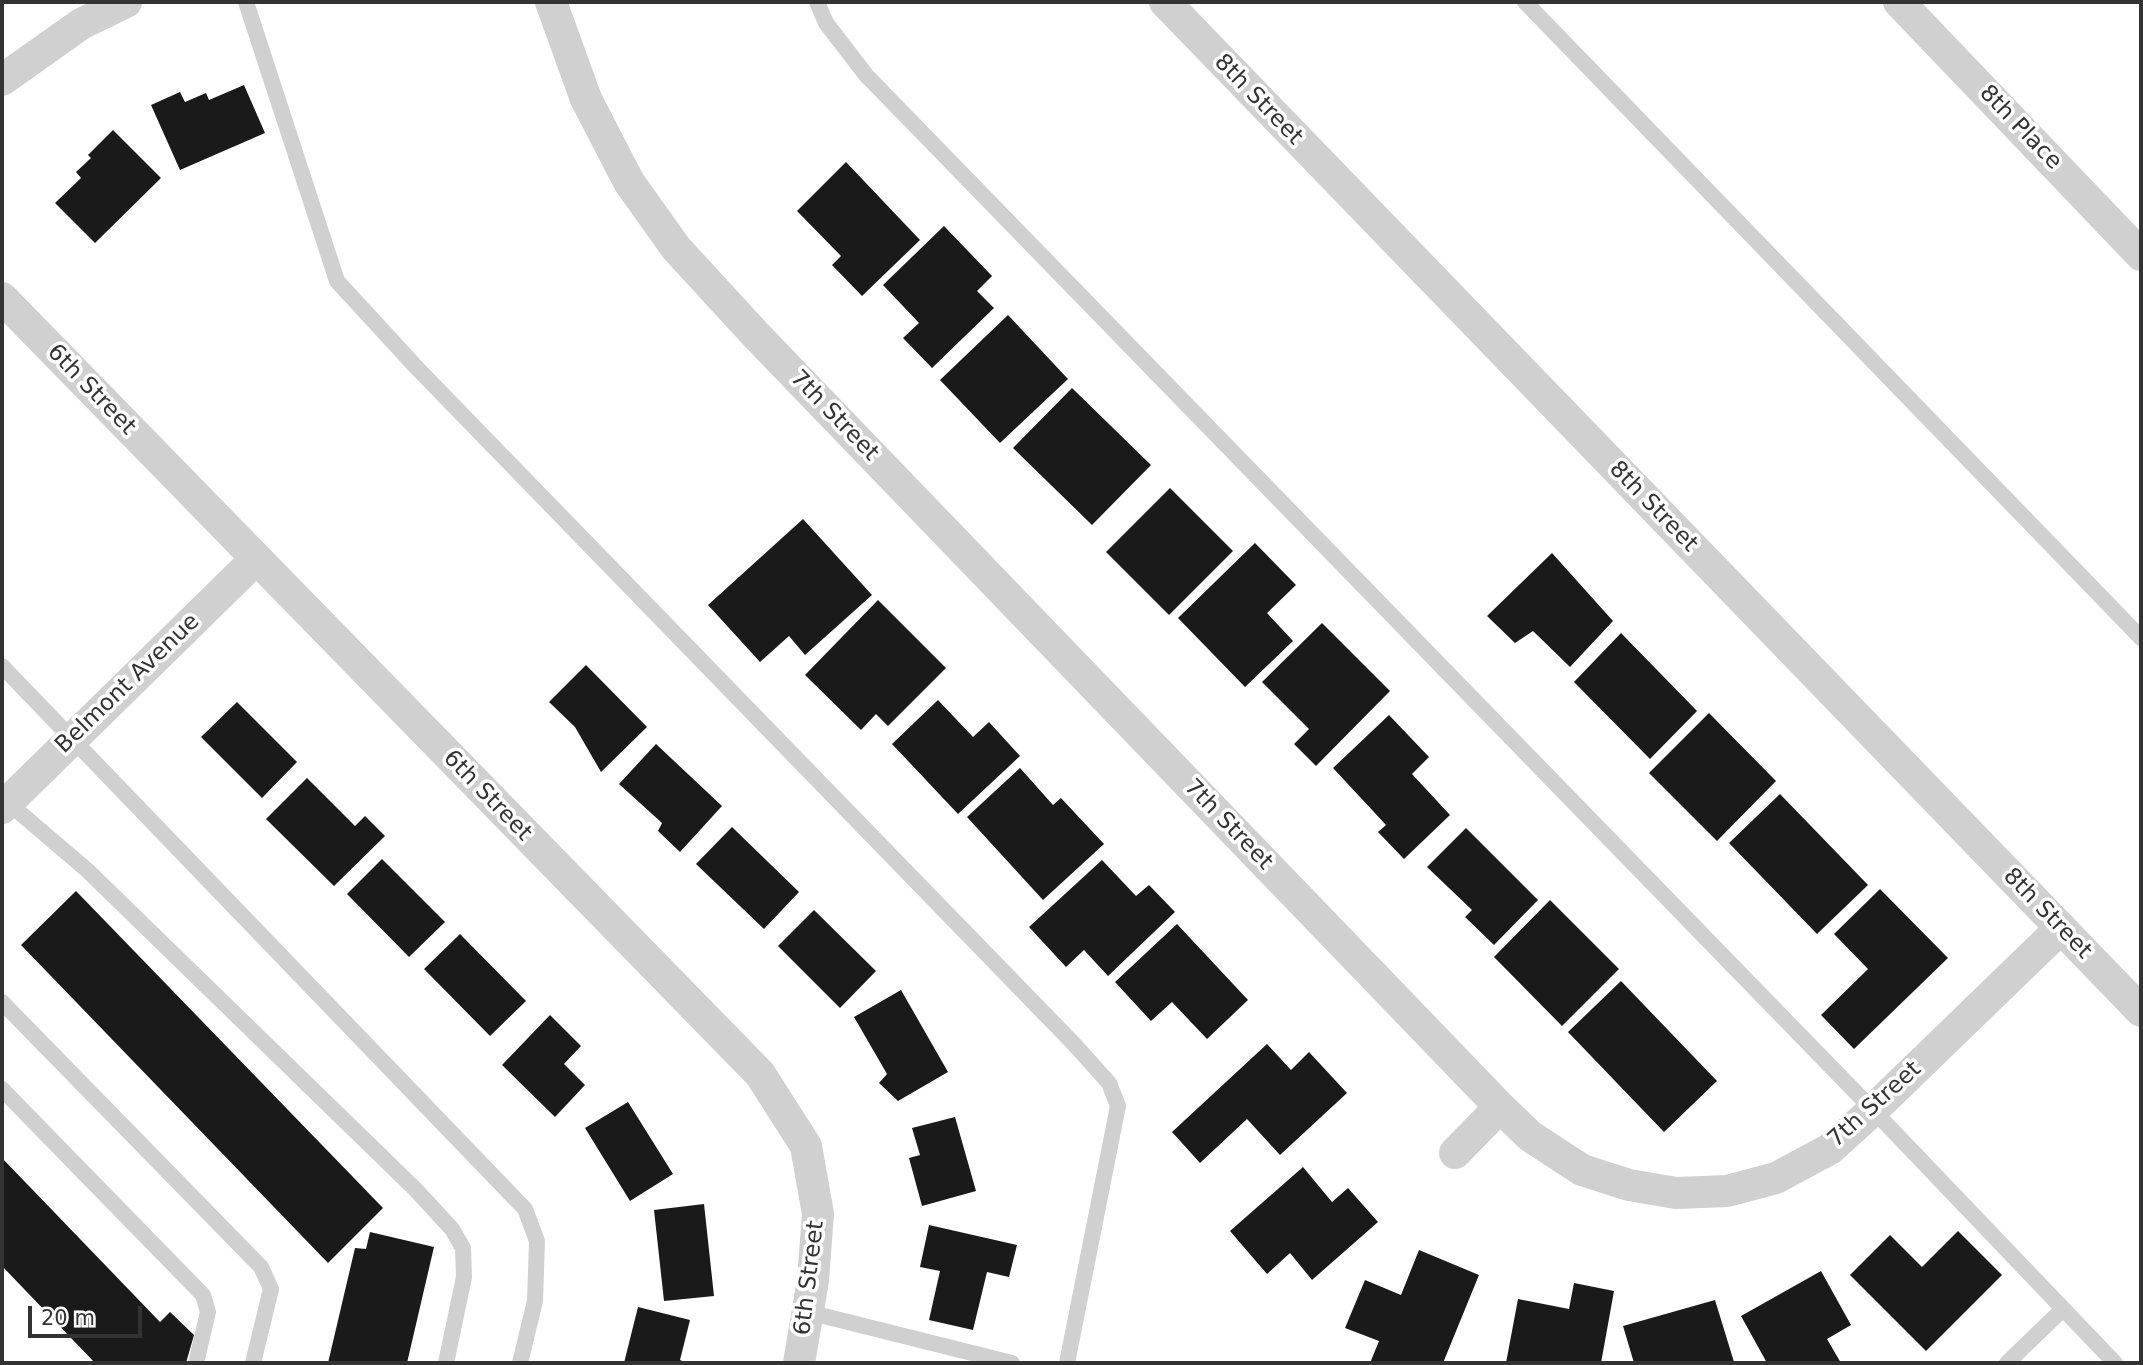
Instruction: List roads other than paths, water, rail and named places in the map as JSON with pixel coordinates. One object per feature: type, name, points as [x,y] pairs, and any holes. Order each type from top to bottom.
[{"type":"street","points":[[2,80],[81,24],[126,2]]},
{"type":"street","name":"7th Street","points":[[551,2],[586,99],[629,182],[676,248],[764,344],[1500,1107],[1530,1136],[1582,1170],[1629,1185],[1676,1193],[1727,1191],[1776,1178],[1830,1149],[2061,928]]},
{"type":"street","name":"8th Street","points":[[1165,2],[2141,1011]]},
{"type":"street","name":"8th Place","points":[[1899,2],[2141,255]]},
{"type":"street","name":"6th Street","points":[[2,298],[760,1074],[806,1146],[818,1214],[813,1280],[799,1363]]},
{"type":"street","name":"Belmont Avenue","points":[[4,802],[255,560]]},
{"type":"street","points":[[1455,1153],[1500,1107]]},
{"type":"lane","points":[[246,2],[337,281],[417,368],[1065,1034],[1109,1083],[1118,1106],[1067,1363]]},
{"type":"lane","points":[[817,2],[826,23],[866,75],[1873,1110],[2115,1363]]},
{"type":"lane","points":[[1525,2],[2141,638]]},
{"type":"lane","points":[[2,666],[525,1209],[537,1241],[535,1301],[520,1363]]},
{"type":"lane","points":[[4,802],[87,870],[415,1189],[452,1229],[463,1248],[464,1277],[446,1363]]},
{"type":"lane","points":[[2,1002],[261,1267],[271,1289],[253,1363]]},
{"type":"lane","points":[[2,1089],[203,1295],[208,1312],[196,1363]]},
{"type":"lane","points":[[2007,1363],[2063,1309]]},
{"type":"lane","points":[[808,1312],[1012,1363]]}]
